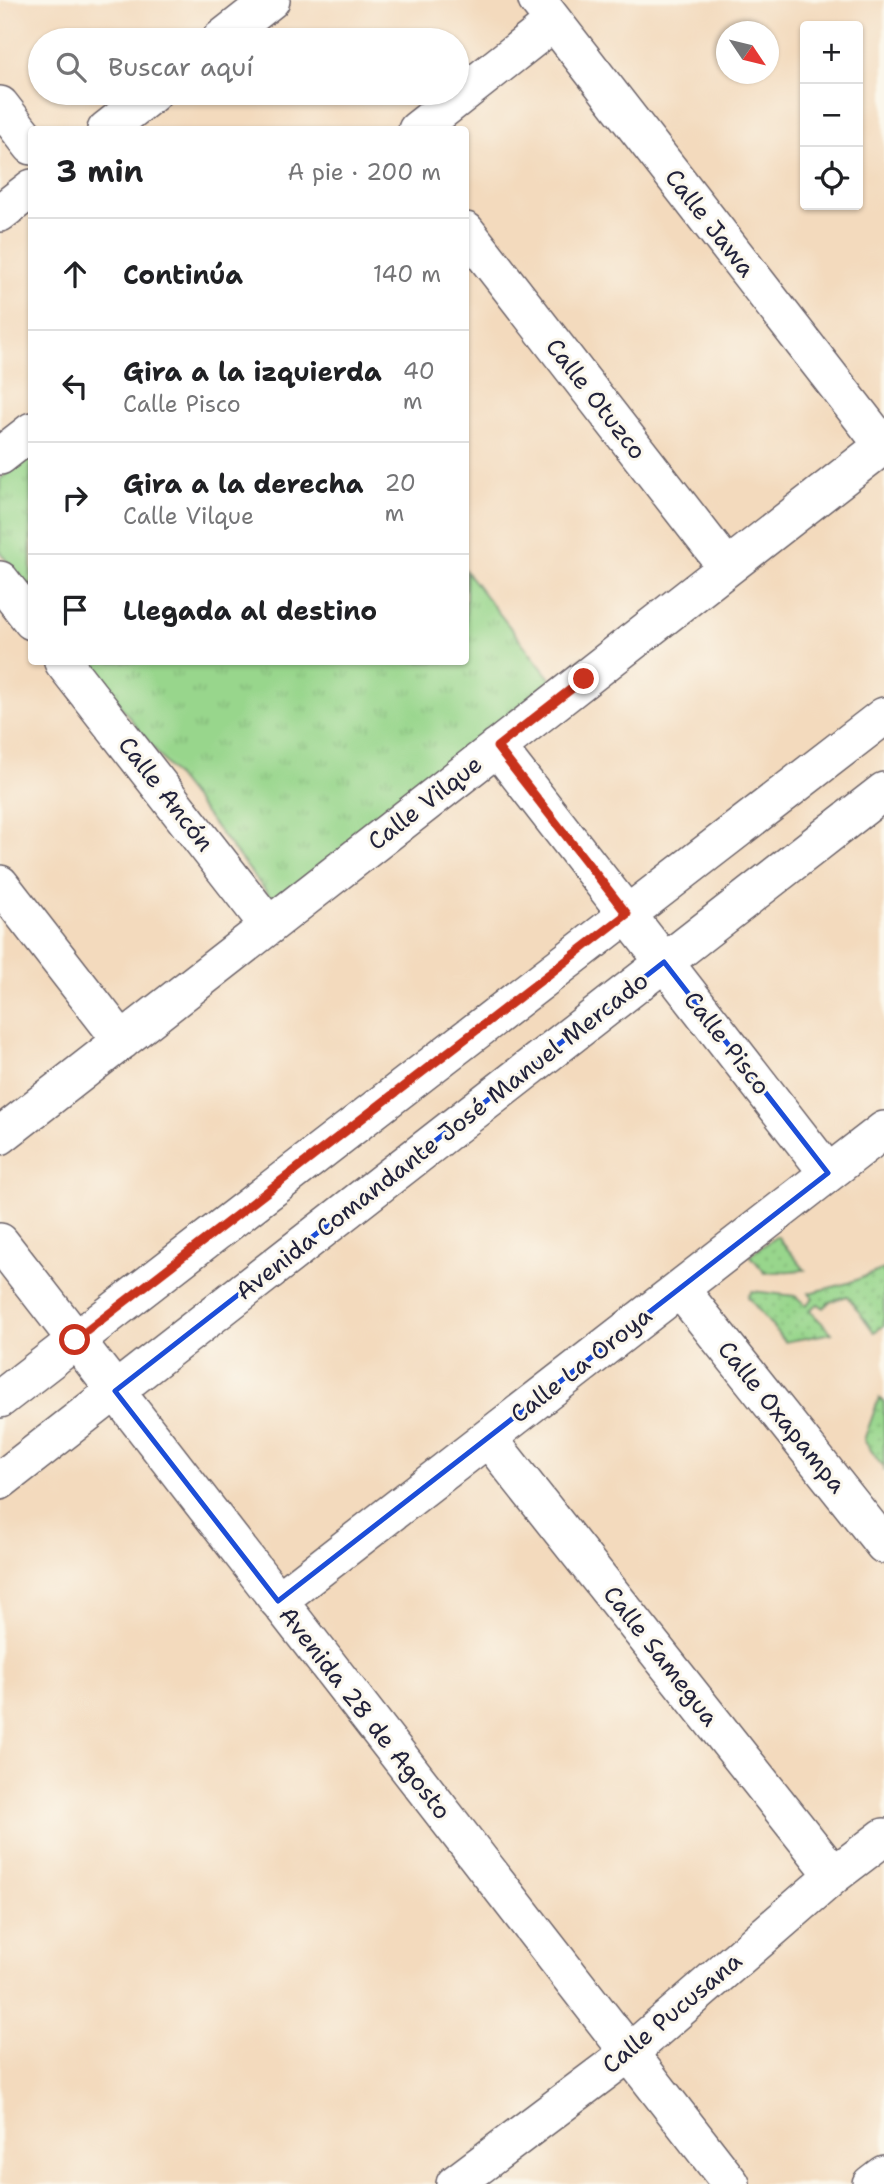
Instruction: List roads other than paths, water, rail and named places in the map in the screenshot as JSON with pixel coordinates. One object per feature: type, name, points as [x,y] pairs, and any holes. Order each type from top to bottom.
[{"type":"street","points":[[235,28],[271,0]]},
{"type":"street","points":[[469,83],[546,11]]},
{"type":"street","name":"Calle Jawa","points":[[546,11],[884,445]]},
{"type":"street","points":[[0,105],[28,141]]},
{"type":"street","points":[[111,126],[138,105]]},
{"type":"street","points":[[422,126],[445,105]]},
{"type":"street","points":[[0,213],[28,191]]},
{"type":"street","name":"Calle Otuzco","points":[[469,234],[727,567]]},
{"type":"street","points":[[0,456],[28,434]]},
{"type":"street","name":"Calle Vilque","points":[[0,1136],[884,445]]},
{"type":"street","points":[[0,580],[28,616]]},
{"type":"street","name":"Calle Ancón","points":[[65,665],[269,926]]},
{"type":"street","points":[[0,1399],[884,716]]},
{"type":"street","name":"Calle Pisco","points":[[497,747],[828,1173]]},
{"type":"street","name":"Avenida Comandante José Manuel Mercado","points":[[0,1480],[884,791]]},
{"type":"street","points":[[0,884],[122,1041]]},
{"type":"street","name":"Calle La Oroya","points":[[278,1601],[884,1130]]},
{"type":"street","name":"Avenida 28 de Agosto","points":[[0,1242],[731,2184]]},
{"type":"street","name":"Calle Oxapampa","points":[[680,1289],[884,1545]]},
{"type":"street","name":"Calle Samegua","points":[[488,1438],[834,1875]]},
{"type":"street","name":"Calle Pucusana","points":[[455,2184],[629,2053],[834,1875],[884,1837]]},
{"type":"street","points":[[871,2184],[884,2174]]}]
